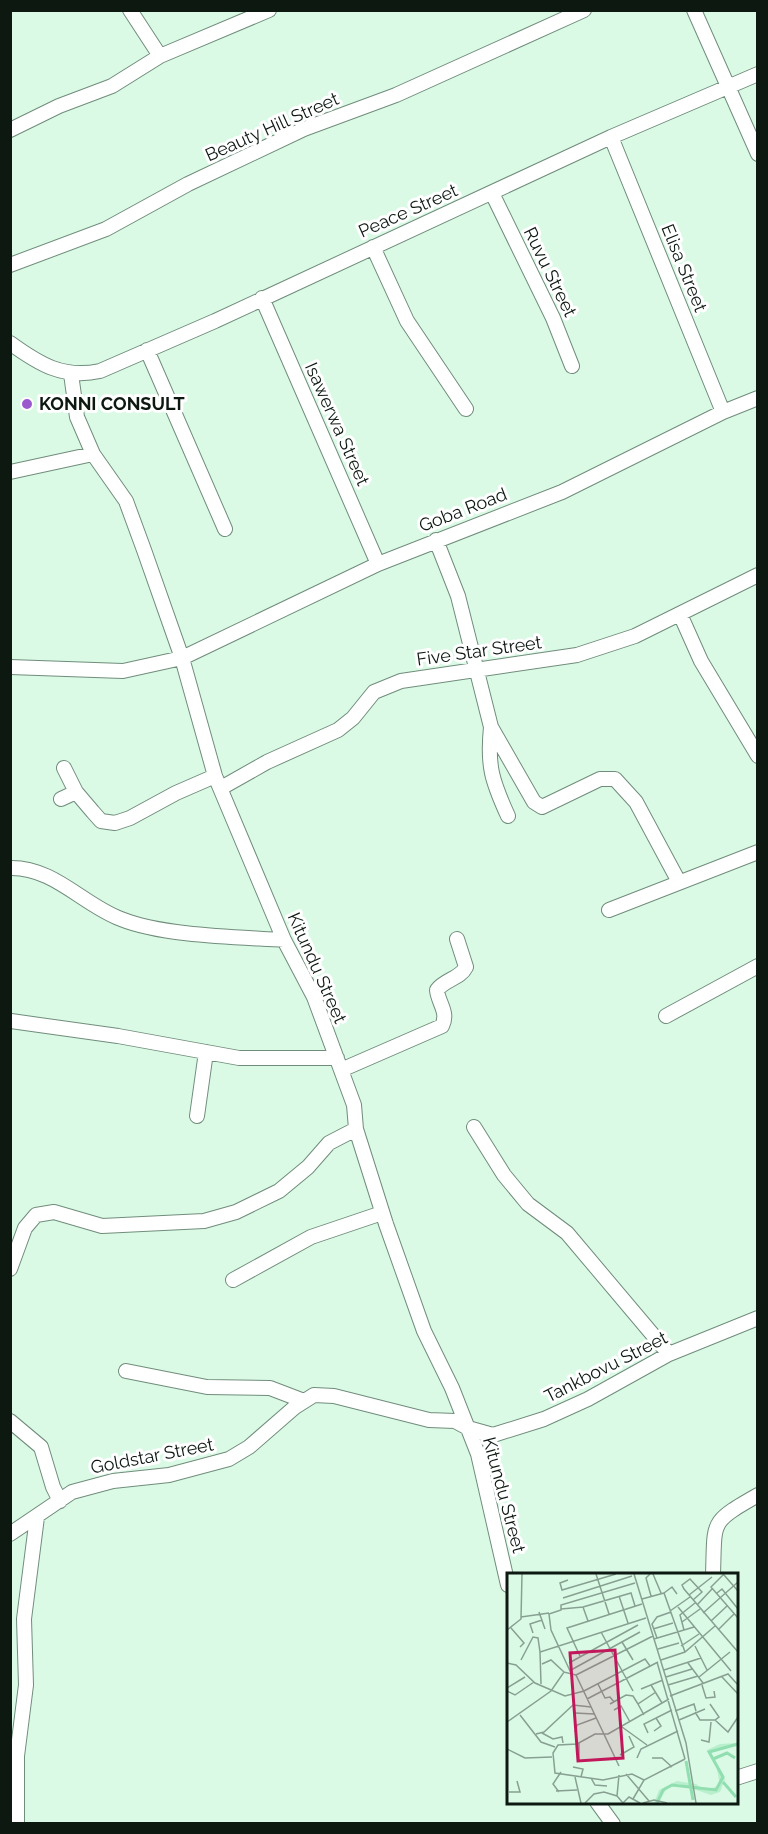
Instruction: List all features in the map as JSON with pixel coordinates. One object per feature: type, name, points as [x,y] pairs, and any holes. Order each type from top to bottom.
[{"type":"street","points":[[130,10],[160,56]]},
{"type":"street","points":[[10,130],[59,106],[112,86],[160,56],[269,10]]},
{"type":"street","name":"Beauty Hill Street","points":[[10,265],[106,229],[188,184],[304,129],[396,95],[584,10]]},
{"type":"street","points":[[694,10],[758,154]]},
{"type":"street","name":"Peace Street","points":[[71,374],[99,371],[611,137],[758,74]]},
{"type":"street","name":"Elisa Street","points":[[611,137],[723,412]]},
{"type":"street","name":"Ruvu Street","points":[[492,193],[553,318],[572,366]]},
{"type":"street","points":[[373,247],[407,321],[466,409]]},
{"type":"street","name":"Isawerwa Street","points":[[262,298],[378,564]]},
{"type":"street","points":[[10,343],[48,368],[71,374]]},
{"type":"street","points":[[147,350],[225,529]]},
{"type":"street","name":"Kitundu Street","points":[[71,374],[77,417],[93,454],[126,501],[182,658],[218,782],[284,940],[314,997],[354,1105],[356,1130],[382,1213],[424,1331],[478,1454],[507,1581]]},
{"type":"street","name":"Goba Road","points":[[10,667],[123,671],[182,658],[378,564],[562,492],[723,412],[758,398]]},
{"type":"street","points":[[10,472],[93,454]]},
{"type":"street","points":[[436,540],[458,596],[491,727],[520,780],[540,806],[553,803],[600,779],[615,778],[636,802],[680,882]]},
{"type":"street","name":"Five Star Street","points":[[64,768],[76,792],[101,820],[115,823],[267,762],[338,730],[353,718],[374,692],[401,681],[577,655],[635,636],[758,575]]},
{"type":"street","points":[[680,614],[701,662],[758,756]]},
{"type":"street","points":[[491,727],[489,748],[491,778],[507,816]]},
{"type":"street","points":[[61,799],[76,792]]},
{"type":"street","points":[[609,910],[758,852]]},
{"type":"street","points":[[10,868],[50,878],[106,912],[140,925],[212,935],[284,940]]},
{"type":"street","points":[[10,1021],[118,1036],[206,1052],[339,1064],[442,1026],[445,1019],[444,1010],[437,990],[442,984],[463,973],[466,967],[457,939]]},
{"type":"street","points":[[666,1016],[758,966]]},
{"type":"street","points":[[197,1116],[206,1052]]},
{"type":"street","points":[[474,1127],[504,1175],[528,1204],[567,1233],[669,1354]]},
{"type":"street","points":[[10,1269],[25,1228],[36,1215],[54,1212],[102,1226],[204,1221],[236,1212],[279,1191],[297,1178],[329,1143],[356,1130]]},
{"type":"street","points":[[233,1280],[311,1237],[382,1213]]},
{"type":"street","name":"Tankbovu Street","points":[[468,1428],[493,1435],[544,1419],[588,1399],[669,1354],[758,1318]]},
{"type":"street","points":[[126,1371],[207,1387],[270,1388],[304,1401]]},
{"type":"street","name":"Goldstar Street","points":[[10,1534],[72,1492],[113,1480],[169,1475],[229,1459],[249,1447],[314,1395],[325,1394],[418,1418],[455,1421],[468,1428]]},
{"type":"street","points":[[10,1421],[41,1447],[60,1501]]},
{"type":"street","points":[[713,1573],[715,1527],[720,1518],[758,1495]]},
{"type":"street","points":[[17,1824],[17,1756],[26,1685],[24,1619],[37,1517]]},
{"type":"street","points":[[738,1777],[758,1771]]},
{"type":"street","points":[[598,1804],[613,1824]]},
{"type":"place","name":"KONNI CONSULT","points":[[27,404]]}]
